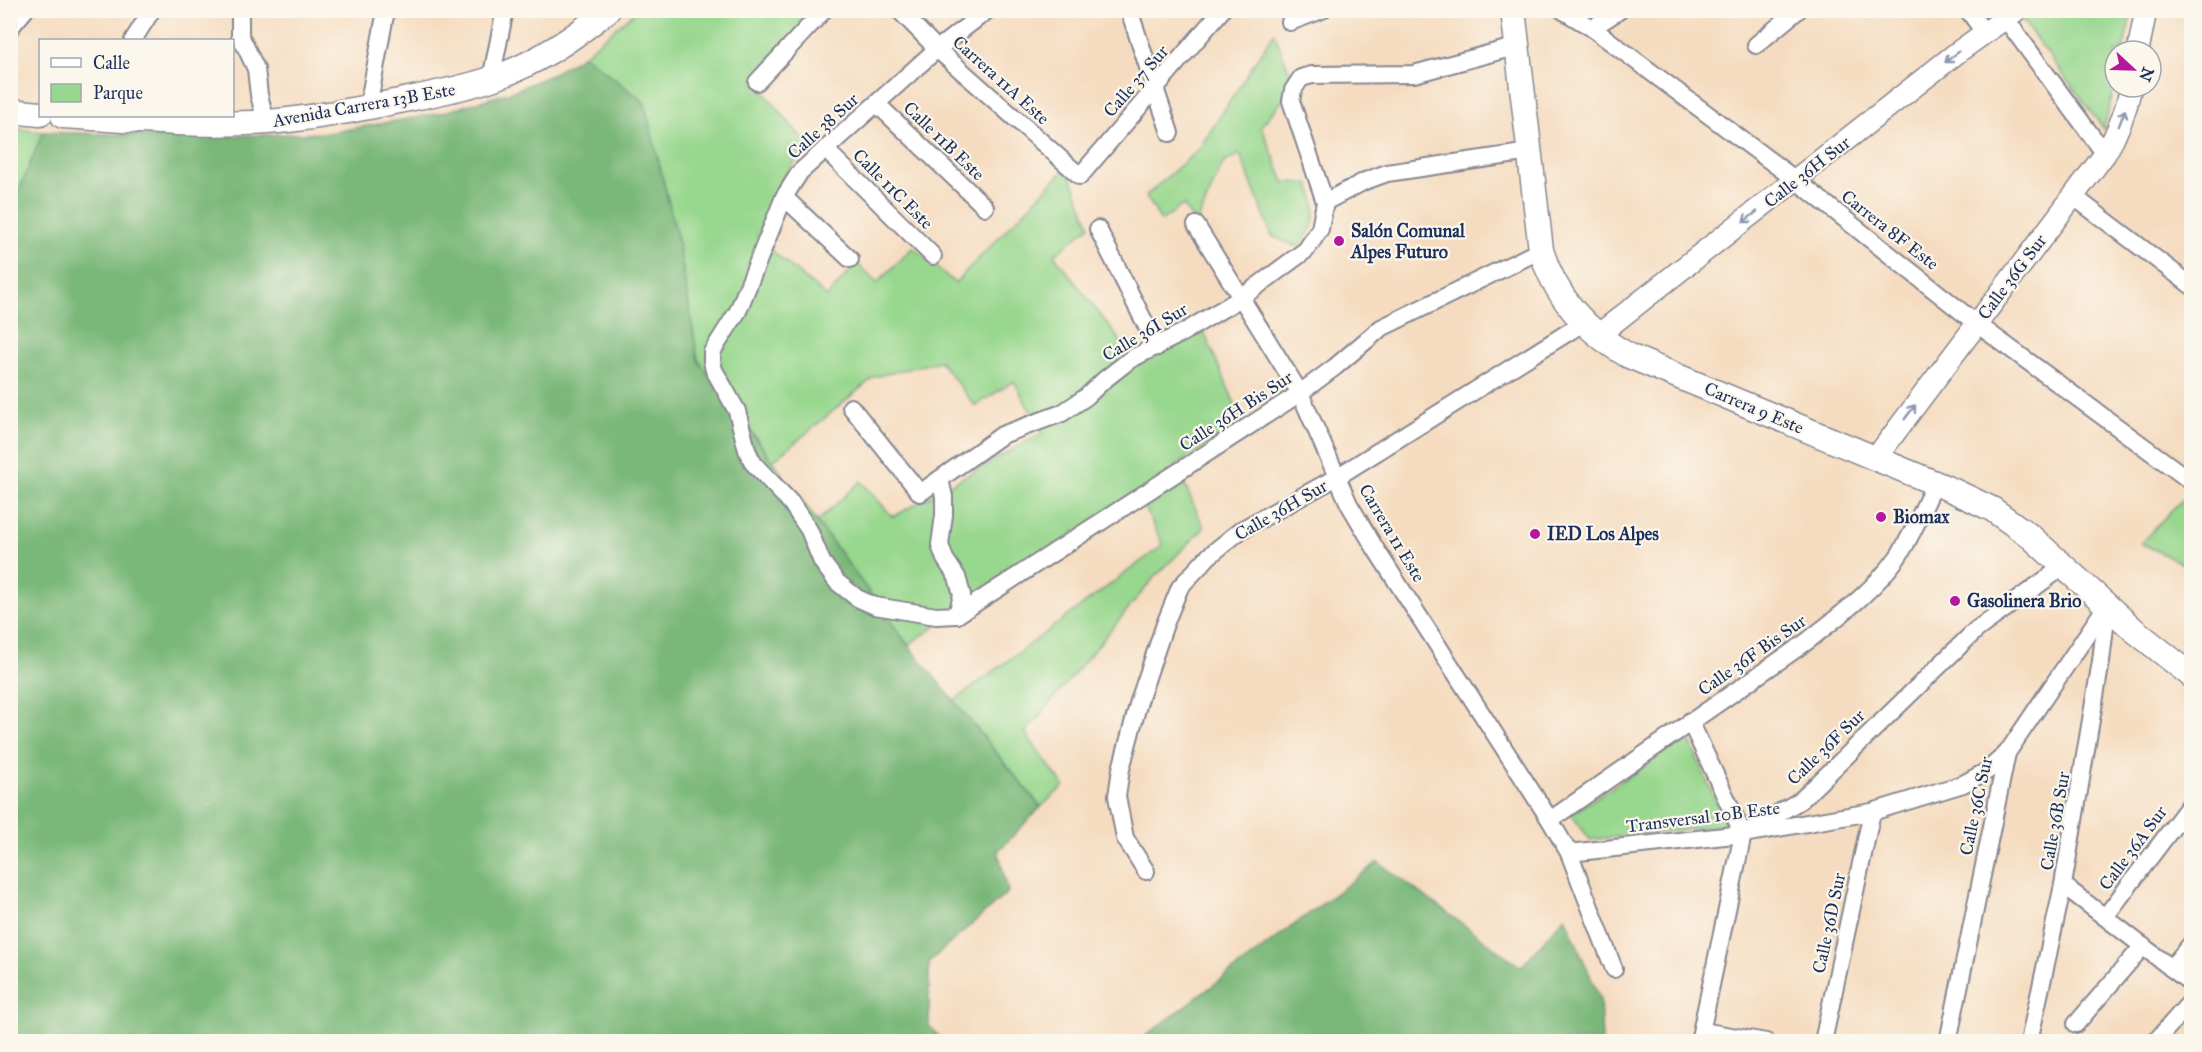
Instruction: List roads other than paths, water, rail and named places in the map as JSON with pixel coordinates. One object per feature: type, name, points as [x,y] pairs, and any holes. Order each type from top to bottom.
[{"type":"main road","name":"Avenida Carrera 13B Este","points":[[94,117],[209,123],[266,122],[368,107],[458,89],[491,79],[527,64],[562,45],[608,10]]},
{"type":"main road","name":"Carrera 9 Este","points":[[1514,10],[1541,250],[1546,268],[1555,285],[1590,329],[1629,356],[1935,483],[2012,521],[2134,630],[2192,676]]},
{"type":"main road","points":[[10,111],[39,114]]},
{"type":"street","points":[[10,28],[25,10]]},
{"type":"street","points":[[134,39],[152,10]]},
{"type":"street","points":[[240,10],[240,35],[256,69],[259,95],[266,122]]},
{"type":"street","points":[[368,107],[386,10]]},
{"type":"street","points":[[491,79],[505,10]]},
{"type":"street","points":[[757,82],[824,10]]},
{"type":"street","name":"Carrera 11A Este","points":[[899,10],[938,50],[1080,176]]},
{"type":"street","name":"Calle 38 Sur","points":[[957,615],[936,616],[875,606],[857,598],[837,582],[822,562],[808,530],[791,502],[753,463],[747,450],[737,411],[714,370],[712,352],[738,310],[784,198],[800,172],[938,50],[988,10]]},
{"type":"street","points":[[1129,10],[1170,133]]},
{"type":"street","name":"Calle 37 Sur","points":[[1080,176],[1222,10]]},
{"type":"street","points":[[1290,22],[1322,10]]},
{"type":"street","name":"Carrera 8F Este","points":[[1562,10],[1592,28],[1797,180],[1977,324],[2192,482]]},
{"type":"street","points":[[1592,28],[1620,10]]},
{"type":"street","points":[[1756,45],[1798,10]]},
{"type":"street","points":[[1968,10],[1984,32]]},
{"type":"street","points":[[2140,39],[2146,10]]},
{"type":"street","points":[[2011,14],[2105,154]]},
{"type":"street","name":"Calle 36H Sur","points":[[1146,871],[1125,838],[1117,796],[1121,769],[1138,701],[1180,587],[1209,556],[1241,530],[1337,477],[1590,329],[1797,180],[1984,32],[2011,14]]},
{"type":"street","points":[[1518,46],[1414,74],[1308,75],[1296,84],[1291,101],[1325,202],[1365,181],[1387,173],[1530,152]]},
{"type":"street","name":"Calle 36G Sur","points":[[1875,459],[2105,154],[2112,143],[2128,99]]},
{"type":"street","name":"Calle 11B Este","points":[[877,104],[985,207]]},
{"type":"street","name":"Calle 11C Este","points":[[825,149],[933,256]]},
{"type":"street","points":[[2073,196],[2192,286]]},
{"type":"street","points":[[784,198],[850,259]]},
{"type":"street","name":"Calle 36I Sur","points":[[851,407],[920,494],[1002,435],[1062,413],[1086,397],[1131,359],[1157,347],[1241,298],[1306,250],[1320,229],[1325,202]]},
{"type":"street","name":"Carrera 11 Este","points":[[1196,225],[1300,393],[1349,504],[1374,548],[1569,853],[1614,969]]},
{"type":"street","points":[[1098,229],[1157,347]]},
{"type":"street","name":"Calle 36H Bis Sur","points":[[957,615],[1300,393],[1381,328],[1541,250]]},
{"type":"street","points":[[940,479],[944,497],[940,545],[945,559],[957,577],[962,595],[957,615]]},
{"type":"street","name":"Calle 36F Bis Sur","points":[[1550,820],[1809,640],[1880,580],[1898,556],[1935,483]]},
{"type":"street","name":"Calle 36F Sur","points":[[1743,834],[1801,800],[1976,630],[2064,566]]},
{"type":"street","name":"Calle 36C Sur","points":[[1948,1041],[2007,753],[2107,604]]},
{"type":"street","name":"Calle 36B Sur","points":[[2029,1041],[2063,885],[2101,661],[2107,604]]},
{"type":"street","points":[[1690,721],[1743,834],[1700,1036],[1766,1041]]},
{"type":"street","name":"Transversal 10B Este","points":[[1569,853],[1743,834],[1872,812],[1963,784],[1987,771],[2007,753]]},
{"type":"street","name":"Calle 36A Sur","points":[[2105,917],[2192,802]]},
{"type":"street","name":"Calle 36D Sur","points":[[1823,1041],[1872,812]]},
{"type":"street","points":[[2063,885],[2192,984]]},
{"type":"street","points":[[2171,968],[2192,943]]},
{"type":"street","points":[[2076,1024],[2143,946]]},
{"type":"street","points":[[2155,1041],[2192,1000]]},
{"type":"place","name":"Salón Comunal Alpes Futuro","points":[[1339,241]]},
{"type":"place","name":"Biomax","points":[[1881,517]]},
{"type":"place","name":"IED Los Alpes","points":[[1535,534]]},
{"type":"place","name":"Gasolinera Brio","points":[[1955,601]]}]
